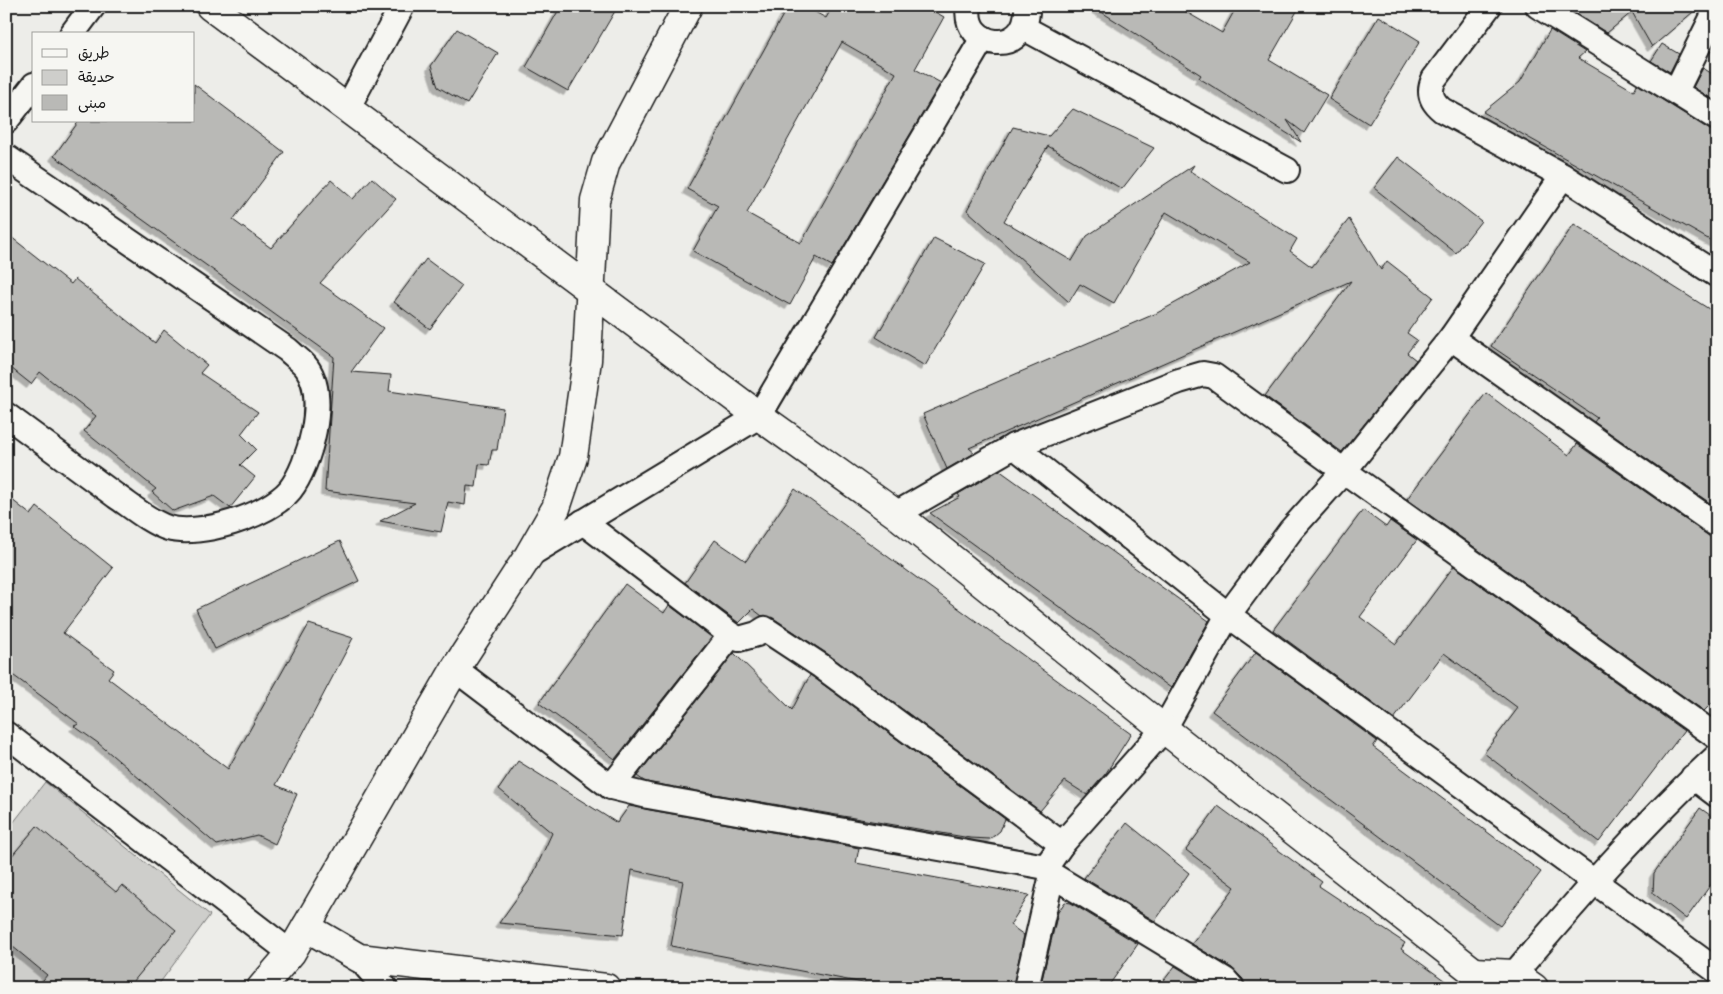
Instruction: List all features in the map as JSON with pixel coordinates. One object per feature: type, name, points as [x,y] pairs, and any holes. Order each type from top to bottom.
[{"type":"street","points":[[74,32],[93,6]]},
{"type":"street","points":[[210,6],[759,416],[896,514],[1476,980],[1517,983],[1593,882],[1693,777],[1717,756]]},
{"type":"street","points":[[347,108],[402,6]]},
{"type":"street","points":[[261,988],[291,953],[455,670],[530,555],[556,508],[573,457],[588,360],[594,200],[606,162],[688,6]]},
{"type":"street","points":[[970,6],[970,20],[974,30],[983,38],[994,43],[1006,42],[1016,37],[1026,17],[1287,170]]},
{"type":"street","points":[[1489,6],[1434,79],[1430,87],[1431,97],[1435,104],[1442,110],[1562,176],[1717,275]]},
{"type":"street","points":[[1538,6],[1717,118]]},
{"type":"street","points":[[1676,91],[1717,8]]},
{"type":"street","points":[[530,555],[759,416],[983,38]]},
{"type":"street","points":[[6,121],[32,88]]},
{"type":"street","points":[[6,156],[288,350],[308,368],[315,387],[316,409],[309,452],[300,474],[288,491],[269,506],[240,520],[214,528],[191,531],[167,528],[141,513],[6,415]]},
{"type":"street","points":[[1026,988],[1049,871],[1062,844],[1164,730],[1228,615],[1291,530],[1344,471],[1451,338],[1562,176]]},
{"type":"street","points":[[1451,338],[1717,525]]},
{"type":"street","points":[[896,514],[1014,446],[1178,381],[1204,374],[1214,376],[1717,737]]},
{"type":"street","points":[[1014,446],[1228,615],[1717,971]]},
{"type":"street","points":[[583,522],[731,635],[738,639],[757,634],[765,629],[821,666],[1062,844]]},
{"type":"street","points":[[611,787],[731,635]]},
{"type":"street","points":[[455,670],[611,787],[648,796],[1049,871],[1225,980],[1232,988]]},
{"type":"street","points":[[6,734],[291,953]]},
{"type":"street","points":[[1693,777],[1717,795]]},
{"type":"street","points":[[306,927],[359,958],[385,988]]},
{"type":"street","points":[[359,958],[606,988]]},
{"type":"green space","points":[[45,782],[210,915],[156,988],[6,988],[6,832]]},
{"type":"building","points":[[561,6],[618,6],[568,91],[526,67]]},
{"type":"building","points":[[788,6],[804,6],[826,18],[833,6],[925,6],[944,17],[915,69],[941,83],[832,266],[816,257],[790,305],[693,251],[718,206],[687,189]],"holes":[[[842,42],[896,73],[801,243],[747,213]]]},
{"type":"building","points":[[1092,6],[1176,6],[1222,33],[1237,6],[1300,6],[1269,60],[1327,95],[1304,133],[1287,120],[1301,142],[1199,78],[1201,75]]},
{"type":"building","points":[[1564,6],[1700,6],[1652,47],[1632,12],[1607,33]]},
{"type":"building","points":[[1379,16],[1420,41],[1369,124],[1329,99]]},
{"type":"building","points":[[457,29],[498,53],[467,104],[438,87],[431,66]]},
{"type":"building","points":[[1550,30],[1585,52],[1578,58],[1634,91],[1637,84],[1710,130],[1717,132],[1717,244],[1483,112],[1520,82]]},
{"type":"building","points":[[1662,44],[1679,54],[1670,72],[1651,61]]},
{"type":"building","points":[[1703,68],[1717,77],[1717,102],[1693,87]]},
{"type":"building","points":[[195,85],[284,152],[233,220],[271,248],[331,180],[353,199],[372,178],[396,199],[320,283],[383,328],[351,372],[391,375],[389,391],[503,408],[497,450],[492,450],[489,465],[479,464],[476,487],[467,486],[465,505],[448,502],[441,532],[380,521],[415,503],[325,491],[334,357],[54,156],[78,122],[195,122]]},
{"type":"building","points":[[1073,109],[1154,148],[1122,189],[1048,146],[1004,221],[1072,261],[1087,236],[1194,165],[1190,171],[1297,239],[1290,251],[1312,267],[1349,219],[1381,270],[1387,261],[1433,297],[1407,333],[1417,340],[1407,353],[1416,360],[1342,452],[1265,396],[1351,281],[969,448],[975,453],[947,469],[923,414],[1157,313],[1250,262],[1166,212],[1114,303],[1080,284],[1069,302],[967,210],[1013,127],[1049,136]]},
{"type":"building","points":[[1398,157],[1481,221],[1456,253],[1374,188]]},
{"type":"building","points":[[1574,224],[1717,314],[1717,508],[1594,422],[1597,418],[1491,346]]},
{"type":"building","points":[[6,233],[71,284],[75,279],[155,343],[164,330],[207,365],[200,373],[258,412],[241,434],[256,449],[240,465],[255,477],[230,508],[214,496],[173,511],[152,492],[156,489],[84,431],[96,416],[40,372],[31,384],[6,364]]},
{"type":"building","points":[[934,238],[985,264],[925,366],[876,337]]},
{"type":"building","points":[[426,259],[462,286],[430,329],[394,302]]},
{"type":"building","points":[[1486,393],[1569,455],[1577,444],[1709,536],[1717,539],[1717,698],[1704,711],[1407,499]]},
{"type":"building","points":[[999,470],[1209,621],[1171,688],[930,513],[960,497],[958,494]]},
{"type":"building","points":[[795,489],[1131,734],[1106,773],[1087,795],[1065,781],[1040,811],[829,655],[773,618],[762,616],[753,609],[739,623],[685,583],[715,540],[746,561]]},
{"type":"building","points":[[6,495],[31,515],[37,507],[113,568],[63,633],[114,670],[108,678],[228,769],[309,624],[353,638],[276,785],[297,794],[275,844],[257,835],[217,845],[98,743],[74,726],[79,724],[6,670]]},
{"type":"building","points":[[1363,510],[1386,527],[1390,521],[1417,540],[1360,617],[1396,644],[1454,566],[1684,731],[1599,842],[1484,753],[1518,708],[1444,653],[1394,719],[1273,630]]},
{"type":"building","points":[[340,541],[359,581],[215,649],[196,609]]},
{"type":"building","points":[[625,584],[664,613],[669,605],[712,637],[615,759],[539,703]]},
{"type":"building","points":[[1256,652],[1377,741],[1373,747],[1541,872],[1500,926],[1212,711]]},
{"type":"building","points":[[734,653],[792,710],[810,675],[813,677],[1005,819],[1000,831],[990,839],[970,838],[651,783],[637,776]]},
{"type":"building","points":[[518,761],[617,823],[629,806],[859,848],[856,863],[1029,895],[1010,925],[1024,935],[1013,988],[889,988],[671,946],[683,881],[632,870],[623,935],[499,923],[532,877],[552,833],[499,789]]},
{"type":"building","points":[[1218,806],[1322,882],[1319,886],[1405,943],[1401,949],[1455,988],[1245,988],[1243,979],[1232,968],[1192,944],[1235,887],[1186,850]]},
{"type":"building","points":[[1700,808],[1717,820],[1717,876],[1686,919],[1653,893],[1654,873]]},
{"type":"building","points":[[1127,823],[1189,873],[1155,921],[1084,878]]},
{"type":"building","points":[[37,826],[116,892],[122,885],[176,930],[128,988],[37,988],[47,975],[6,941],[6,863]]},
{"type":"building","points":[[1065,902],[1071,903],[1138,944],[1107,988],[1040,988],[1058,912]]},
{"type":"building","points":[[1175,966],[1211,988],[1158,988]]}]
